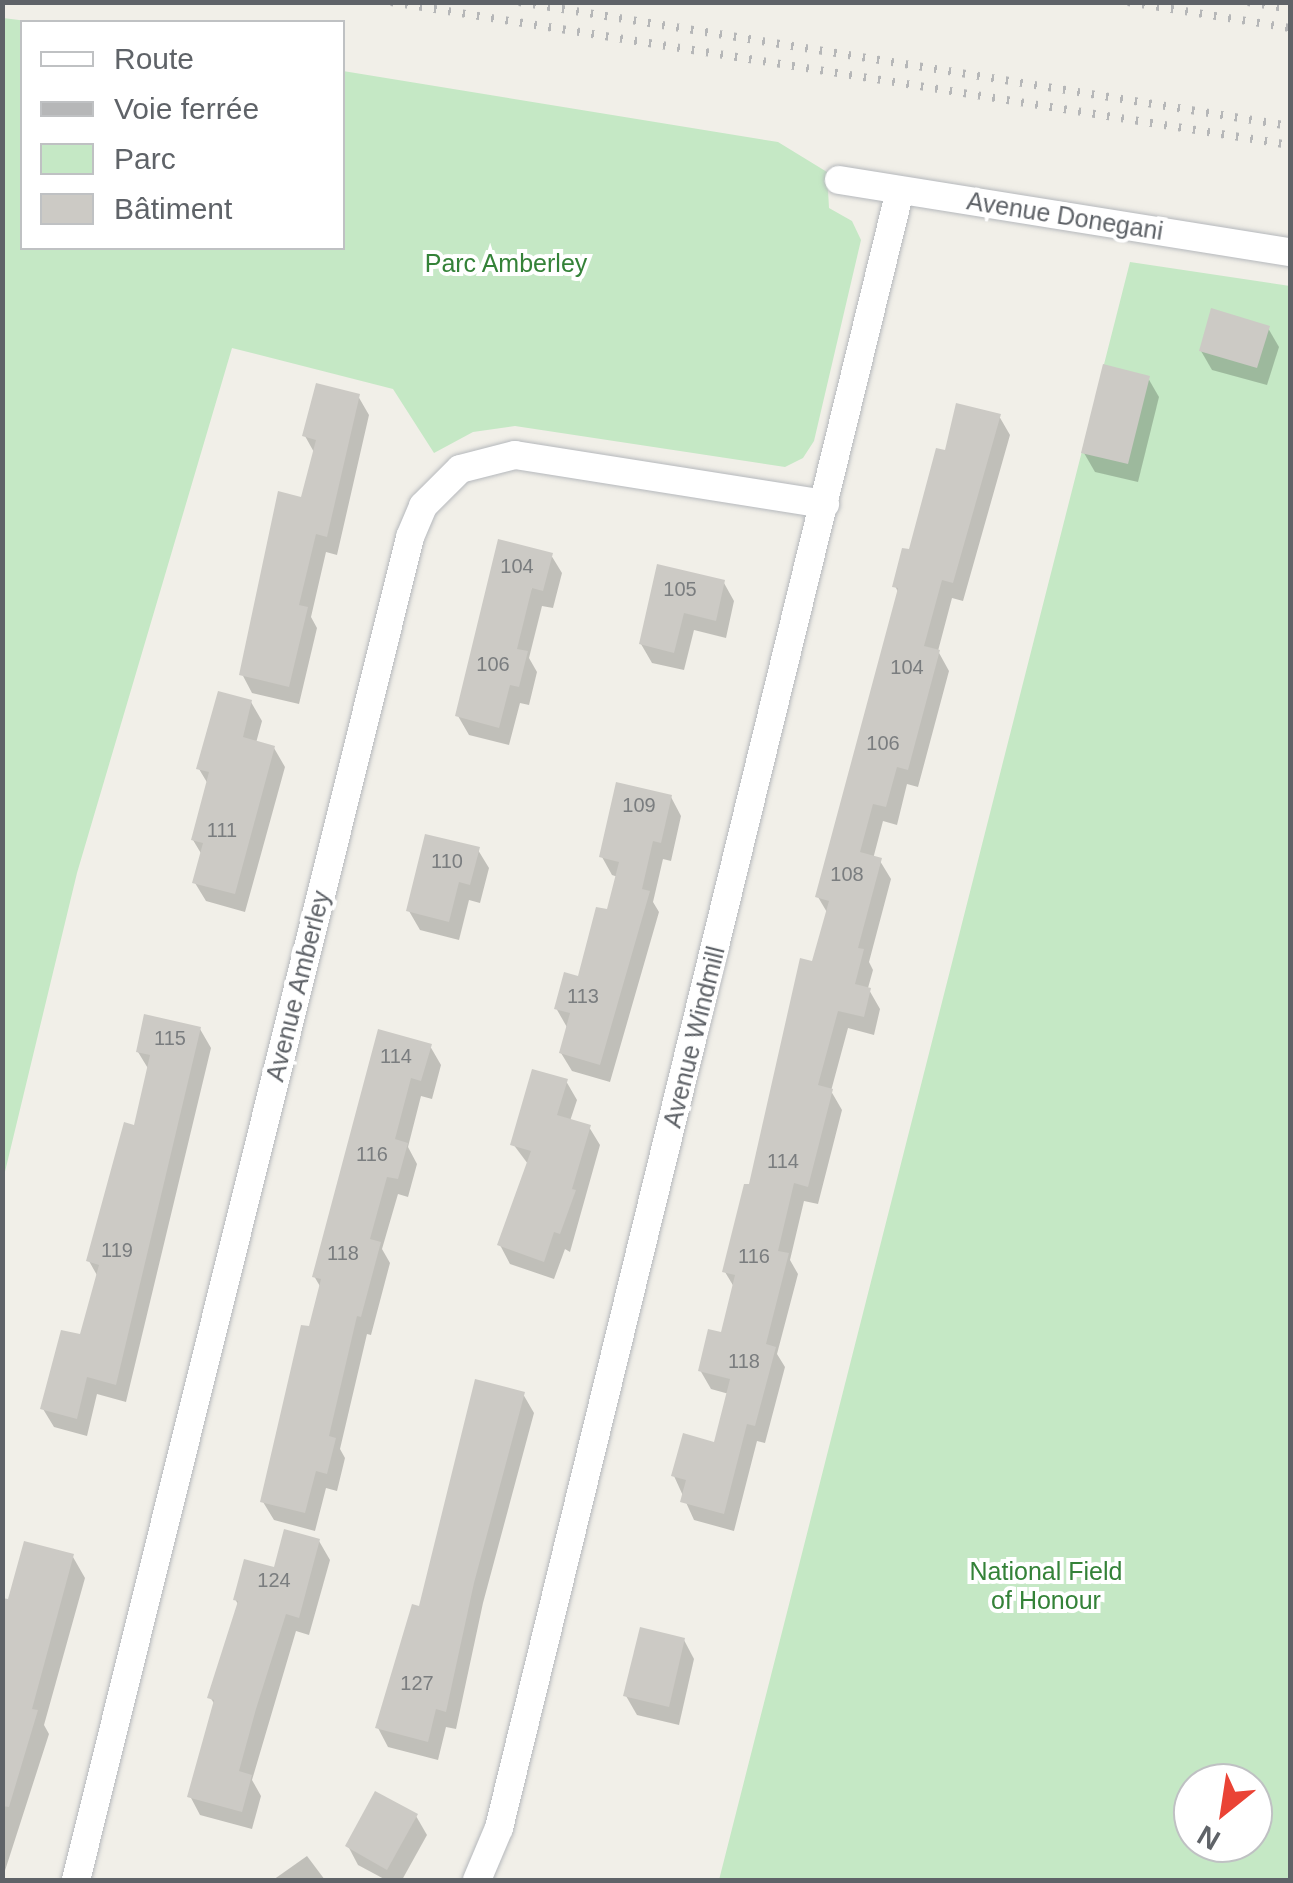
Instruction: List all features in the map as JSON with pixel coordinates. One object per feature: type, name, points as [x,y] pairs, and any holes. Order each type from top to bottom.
[{"type":"street","name":"Avenue Donegani","points":[[839,180],[1290,252]]},
{"type":"street","name":"Avenue Windmill","points":[[477,1880],[498,1828],[900,190]]},
{"type":"street","name":"Avenue Amberley","points":[[76,1880],[410,536],[423,506],[446,478],[460,469],[515,454],[825,504]]},
{"type":"green space","name":"Parc Amberley","points":[[3,18],[20,20],[20,250],[345,250],[345,71],[778,142],[827,172],[829,208],[852,221],[861,240],[814,441],[803,458],[785,467],[515,426],[473,432],[434,453],[393,389],[232,348],[77,873],[3,1180]]},
{"type":"green space","name":"National Field of Honour","points":[[1130,262],[1290,286],[1290,1880],[719,1880]]},
{"type":"building","points":[[1211,308],[1270,326],[1257,368],[1199,351]]},
{"type":"building","points":[[1103,364],[1150,376],[1128,464],[1081,453]]},
{"type":"building","points":[[316,383],[360,394],[327,537],[316,534],[299,605],[308,607],[289,687],[239,675],[278,491],[301,497],[316,440],[302,436]]},
{"type":"building","points":[[956,403],[1001,414],[953,583],[942,580],[924,646],[940,650],[908,770],[897,767],[886,807],[873,804],[860,852],[882,858],[858,948],[864,949],[855,984],[871,988],[864,1017],[838,1011],[818,1085],[833,1089],[808,1187],[794,1183],[778,1251],[789,1253],[766,1344],[776,1347],[755,1426],[747,1424],[724,1514],[680,1502],[686,1480],[671,1476],[683,1433],[714,1442],[730,1379],[698,1371],[708,1329],[721,1332],[735,1275],[722,1272],[744,1184],[749,1184],[800,958],[812,961],[829,901],[815,897],[898,588],[892,587],[902,548],[909,549],[936,448],[945,450]]},
{"type":"building","points":[[498,539],[553,553],[543,591],[532,588],[517,649],[528,651],[519,687],[510,685],[499,728],[455,716]]},
{"type":"building","points":[[657,564],[725,580],[716,621],[684,613],[674,653],[639,644]]},
{"type":"building","points":[[218,691],[252,700],[243,737],[275,746],[235,894],[192,883],[203,843],[191,840],[209,772],[196,769]]},
{"type":"building","points":[[616,782],[672,795],[661,843],[653,841],[642,889],[650,891],[600,1065],[559,1053],[570,1013],[554,1009],[564,972],[578,976],[596,907],[607,909],[619,862],[599,857]]},
{"type":"building","points":[[425,834],[480,847],[470,885],[459,882],[449,922],[406,911]]},
{"type":"building","points":[[144,1014],[201,1027],[116,1385],[87,1377],[77,1419],[40,1409],[61,1330],[80,1334],[99,1265],[86,1261],[124,1122],[134,1125],[150,1055],[136,1052]]},
{"type":"building","points":[[378,1029],[432,1044],[421,1081],[411,1078],[395,1139],[408,1143],[398,1179],[387,1177],[370,1239],[381,1242],[361,1317],[357,1316],[329,1436],[336,1438],[327,1474],[316,1471],[305,1513],[260,1502],[301,1325],[309,1326],[321,1279],[312,1277]]},
{"type":"building","points":[[532,1069],[568,1079],[557,1115],[591,1125],[572,1189],[576,1190],[560,1234],[554,1232],[544,1262],[497,1245],[531,1151],[510,1145]]},
{"type":"building","points":[[475,1379],[525,1392],[474,1583],[446,1712],[436,1709],[428,1742],[375,1728],[412,1604],[419,1606]]},
{"type":"building","points":[[284,1529],[320,1539],[299,1618],[286,1614],[256,1709],[239,1771],[252,1775],[242,1812],[187,1797],[214,1700],[207,1698],[238,1601],[233,1600],[244,1559],[274,1567]]},
{"type":"building","points":[[24,1541],[74,1554],[32,1709],[38,1710],[9,1807],[2,1806],[2,1598],[8,1599]]},
{"type":"building","points":[[640,1627],[685,1638],[669,1707],[623,1696]]},
{"type":"building","points":[[375,1791],[418,1814],[387,1870],[345,1846]]},
{"type":"railway","points":[[391,2],[1290,145]]},
{"type":"railway","points":[[519,2],[1290,126]]},
{"type":"railway","points":[[1128,2],[1290,28]]},
{"type":"railway","points":[[1248,2],[1290,9]]}]
